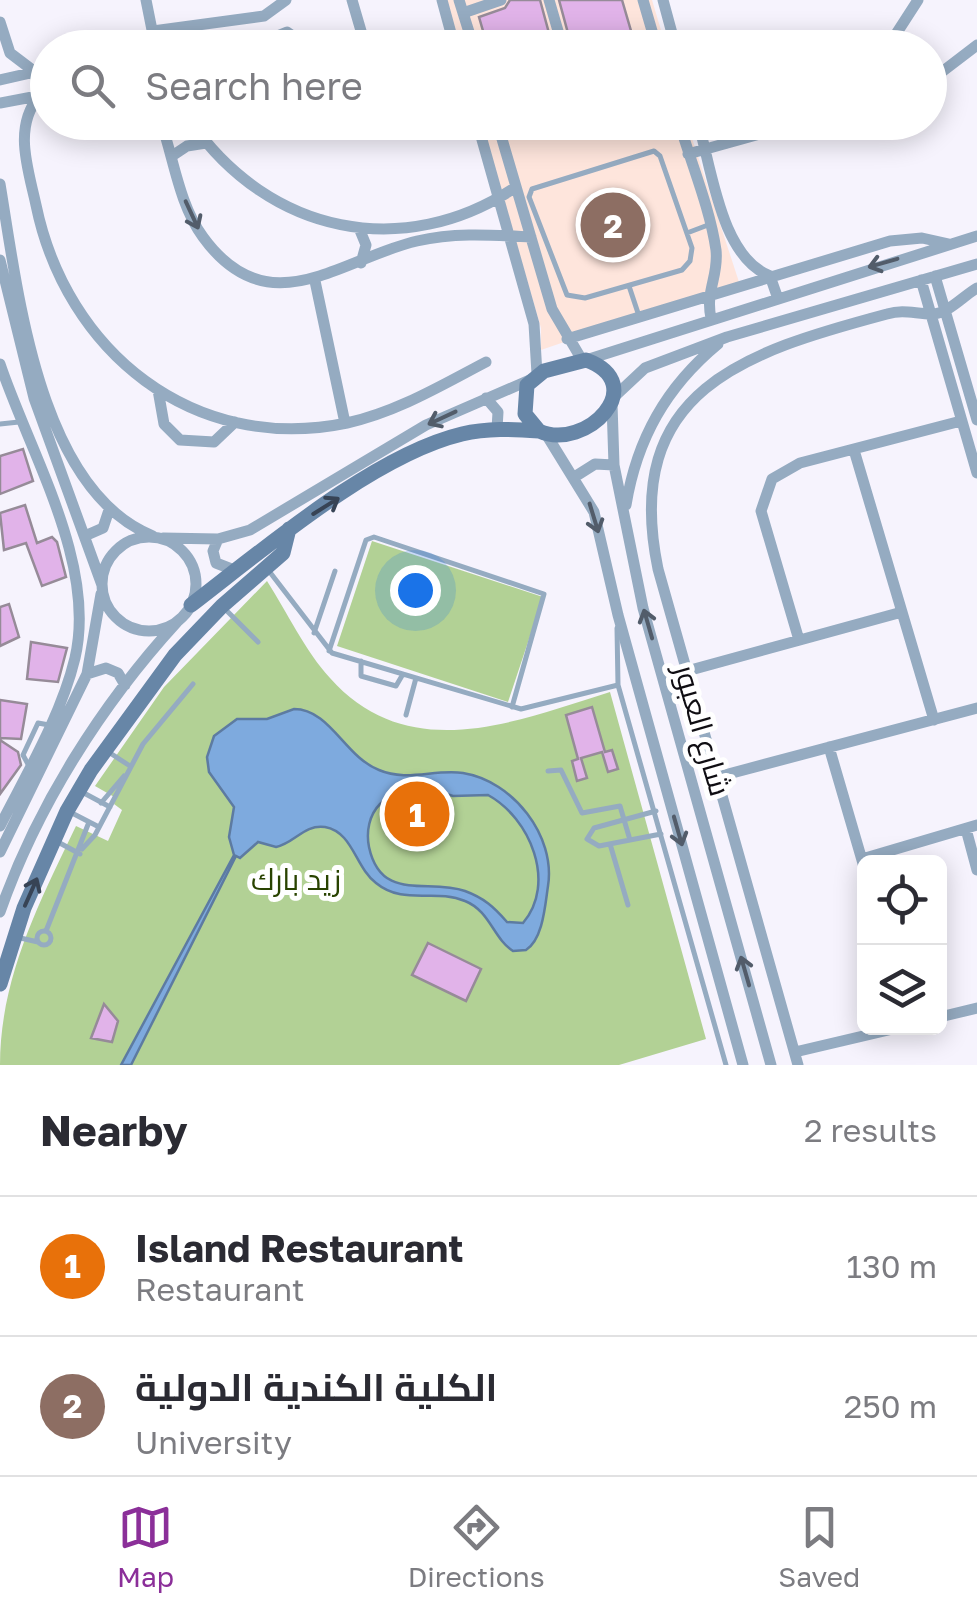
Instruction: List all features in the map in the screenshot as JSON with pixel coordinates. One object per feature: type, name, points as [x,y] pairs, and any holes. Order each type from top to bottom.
[{"type":"street","points":[[146,0],[152,30]]},
{"type":"street","points":[[159,30],[264,16],[286,0]]},
{"type":"street","points":[[352,0],[361,30]]},
{"type":"street","points":[[442,0],[450,30]]},
{"type":"street","points":[[468,30],[461,6],[501,0]]},
{"type":"street","points":[[549,0],[558,30]]},
{"type":"street","points":[[652,30],[644,3],[663,0],[671,30]]},
{"type":"street","points":[[899,30],[918,0]]},
{"type":"street","points":[[264,16],[268,30]]},
{"type":"street","points":[[0,22],[10,52],[30,64]]},
{"type":"street","points":[[947,68],[977,46]]},
{"type":"street","points":[[0,80],[30,73]]},
{"type":"street","points":[[0,104],[30,98]]},
{"type":"street","points":[[30,111],[26,116],[24,146],[49,257],[87,326],[128,369],[158,390],[191,408],[236,422],[288,428],[344,424],[402,404],[486,362]]},
{"type":"street","points":[[167,140],[190,214],[220,255],[264,279],[315,281],[465,216],[516,187]]},
{"type":"street","points":[[204,140],[264,192],[310,215],[359,228],[415,236],[531,237]]},
{"type":"street","points":[[482,140],[537,336],[535,377],[523,407],[542,433]]},
{"type":"street","points":[[502,140],[542,275],[567,339],[584,360],[608,375],[613,400]]},
{"type":"street","points":[[684,140],[716,262],[706,296],[711,318]]},
{"type":"street","points":[[703,140],[733,244],[749,265],[770,276],[777,296]]},
{"type":"street","points":[[688,154],[738,140]]},
{"type":"street","points":[[172,156],[188,146],[206,143]]},
{"type":"street","points":[[0,184],[19,296],[42,382],[76,464],[109,510],[190,560],[196,582],[191,605]]},
{"type":"street","points":[[359,228],[366,245],[361,262]]},
{"type":"street","points":[[0,852],[87,674],[103,572],[116,549],[127,542],[218,539],[265,522],[398,440],[535,377],[845,274],[977,236]]},
{"type":"street","points":[[567,339],[890,242],[922,238],[949,244]]},
{"type":"street","points":[[0,260],[34,398],[110,610],[125,625],[146,631],[177,622]]},
{"type":"street","points":[[0,912],[31,839],[67,773],[126,685],[191,605],[289,529],[436,441],[497,429],[568,434],[598,422],[613,400],[645,368],[727,336],[977,264]]},
{"type":"street","points":[[845,274],[854,300]]},
{"type":"street","points":[[799,640],[765,527],[764,494],[785,468],[977,420],[935,276]]},
{"type":"street","points":[[921,280],[977,474]]},
{"type":"street","points":[[315,281],[344,424]]},
{"type":"street","points":[[873,1035],[797,1058],[650,530],[651,492],[660,454],[678,419],[702,388],[733,365],[769,348],[905,310],[932,314],[947,310],[977,288]]},
{"type":"street","points":[[624,514],[637,458],[667,396],[694,364],[727,336]]},
{"type":"street","points":[[0,826],[49,725],[75,658],[78,581],[64,532],[1,373]]},
{"type":"street","points":[[158,390],[164,424],[180,440],[214,442],[236,422]]},
{"type":"street","points":[[486,398],[498,412],[497,429]]},
{"type":"street","name":"شارع العبور","points":[[613,400],[614,465],[643,608],[771,1065]]},
{"type":"street","points":[[954,400],[973,400]]},
{"type":"street","name":"شارع العبور","points":[[542,433],[576,476],[594,512],[618,615],[744,1065]]},
{"type":"street","points":[[854,450],[934,720]]},
{"type":"street","points":[[576,476],[595,464],[614,465]]},
{"type":"street","points":[[86,535],[103,528],[109,510]]},
{"type":"street","points":[[0,984],[14,937],[67,811],[104,750],[175,655],[222,606],[283,553],[289,529]]},
{"type":"street","points":[[218,539],[213,550],[216,563],[234,570]]},
{"type":"street","points":[[687,672],[902,612]]},
{"type":"street","points":[[87,674],[99,668],[113,670],[126,685]]},
{"type":"street","points":[[717,776],[977,708]]},
{"type":"street","points":[[829,747],[861,855]]},
{"type":"street","points":[[887,855],[971,827],[977,870]]},
{"type":"street","points":[[31,839],[52,846]]},
{"type":"street","points":[[947,1015],[977,1008]]},
{"type":"lane","points":[[643,152],[660,156],[687,234],[692,255],[682,270],[573,298],[562,288],[530,197],[532,189],[643,152]]},
{"type":"lane","points":[[687,234],[709,225]]},
{"type":"lane","points":[[542,275],[556,270]]},
{"type":"lane","points":[[629,286],[639,317]]},
{"type":"lane","points":[[0,424],[20,422]]},
{"type":"lane","points":[[329,651],[366,540],[374,537],[544,594],[512,707]]},
{"type":"lane","points":[[268,569],[329,651],[361,662],[512,707],[531,708],[618,685]]},
{"type":"lane","points":[[314,633],[335,570]]},
{"type":"lane","points":[[222,606],[258,642]]},
{"type":"lane","points":[[618,615],[618,685],[726,1065]]},
{"type":"lane","points":[[361,662],[361,676],[398,686],[403,674]]},
{"type":"lane","points":[[406,715],[416,678]]},
{"type":"lane","points":[[81,852],[99,828],[124,776],[158,722],[193,684]]},
{"type":"lane","points":[[104,750],[130,766]]},
{"type":"lane","points":[[548,771],[561,770],[582,813],[618,806],[630,840]]},
{"type":"lane","points":[[102,803],[124,776]]},
{"type":"lane","points":[[79,790],[110,807]]},
{"type":"lane","points":[[67,811],[99,828]]},
{"type":"lane","points":[[656,811],[588,832],[592,845],[661,834]]},
{"type":"lane","points":[[38,942],[38,934],[46,931],[81,852],[89,822]]},
{"type":"lane","points":[[610,844],[628,905]]},
{"type":"lane","points":[[52,846],[81,852]]},
{"type":"lane","points":[[14,937],[43,945],[51,941],[46,931]]},
{"type":"shaded area","points":[[445,0],[652,0],[661,30],[454,30]]},
{"type":"shaded area","points":[[486,140],[693,140],[739,282],[541,350],[541,328]]},
{"type":"green space","points":[[372,541],[543,597],[508,702],[337,646]]},
{"type":"green space","name":"زيد بارك","points":[[267,581],[304,644],[330,678],[361,705],[394,722],[429,729],[501,724],[610,692],[706,1039],[619,1065],[0,1065],[14,971],[62,855],[76,826],[108,841],[122,810],[114,804],[116,798],[95,786],[164,687]]},
{"type":"water","points":[[294,709],[307,711],[379,770],[400,775],[463,773],[481,778],[514,799],[538,830],[549,867],[540,930],[526,950],[513,951],[480,911],[465,901],[398,894],[376,883],[342,836],[325,827],[311,828],[276,847],[258,842],[240,858],[236,856],[131,1065],[121,1065],[234,855],[229,837],[234,807],[209,772],[207,757],[214,736],[237,719],[267,719]],"holes":[[[421,786],[453,796],[488,795],[503,805],[526,835],[534,853],[538,889],[523,923],[507,922],[488,904],[465,891],[395,882],[375,864],[368,830],[373,813],[385,800],[399,791]]]},
{"type":"building","points":[[510,0],[540,0],[548,30],[483,30],[479,17],[505,8]]},
{"type":"building","points":[[559,0],[622,0],[631,30],[567,30]]},
{"type":"building","points":[[23,449],[33,481],[0,494],[0,456]]},
{"type":"building","points":[[25,505],[37,543],[52,537],[57,542],[66,577],[42,586],[26,543],[4,550],[0,513]]},
{"type":"building","points":[[9,604],[19,637],[0,646],[0,607]]},
{"type":"building","points":[[31,642],[67,648],[58,682],[27,679]]},
{"type":"building","points":[[0,700],[27,704],[21,739],[0,738]]},
{"type":"building","points":[[592,707],[605,752],[612,750],[618,769],[608,772],[602,752],[581,758],[587,778],[577,781],[572,761],[578,759],[566,715]]},
{"type":"building","points":[[0,740],[18,752],[21,765],[0,794]]},
{"type":"building","points":[[428,943],[481,969],[466,1001],[412,975]]},
{"type":"building","points":[[104,1004],[118,1021],[112,1042],[91,1038]]},
{"type":"place","name":"الكلية الكندية الدولية","points":[[613,225]]},
{"type":"place","name":"Island Restaurant","points":[[417,814]]}]
